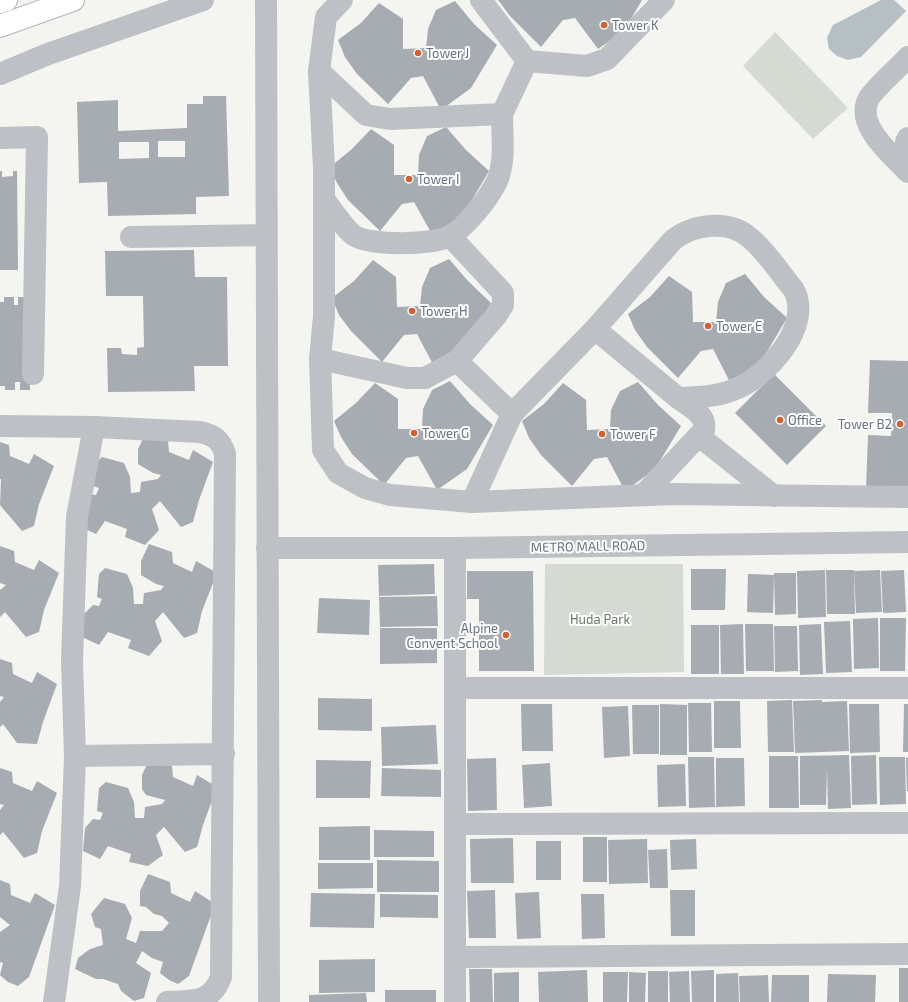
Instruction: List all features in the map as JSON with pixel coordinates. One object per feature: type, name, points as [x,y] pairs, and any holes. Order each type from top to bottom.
[{"type":"main road","points":[[0,2],[6,0]]},
{"type":"main road","points":[[0,26],[73,0]]},
{"type":"street","points":[[0,74],[48,54],[203,0]]},
{"type":"street","points":[[266,0],[269,1002]]},
{"type":"street","points":[[342,0],[326,17],[319,71],[324,199],[324,316],[320,359],[323,450],[338,473],[365,488],[390,495],[472,502],[674,494],[908,497]]},
{"type":"street","points":[[481,0],[527,60],[587,66],[607,59],[664,0]]},
{"type":"street","points":[[907,171],[873,134],[865,112],[869,97],[908,57]]},
{"type":"street","points":[[324,199],[353,236],[367,241],[384,243],[435,240],[450,236],[462,227],[496,183],[501,169],[502,114],[527,60]]},
{"type":"street","points":[[319,71],[366,115],[390,119],[502,114]]},
{"type":"street","points":[[0,138],[37,137],[33,374]]},
{"type":"street","points":[[907,171],[906,142],[908,138]]},
{"type":"street","points":[[472,502],[512,414],[595,329],[672,240],[682,233],[704,226],[729,228],[749,237],[794,290],[798,298],[799,312],[796,326],[776,359],[750,381],[734,390],[716,395],[678,398]]},
{"type":"street","points":[[131,238],[266,235]]},
{"type":"street","points":[[320,359],[407,378],[425,378],[457,362],[496,316],[503,305],[503,292],[450,236]]},
{"type":"street","points":[[595,329],[702,416],[706,422],[704,430],[699,436],[643,495]]},
{"type":"street","points":[[457,362],[512,414]]},
{"type":"street","points":[[0,426],[94,427],[200,432],[211,434],[221,442],[225,454],[224,754],[221,977],[214,994],[206,1001],[167,1002]]},
{"type":"street","points":[[54,1002],[70,886],[75,756],[72,661],[77,517],[94,427]]},
{"type":"street","points":[[699,436],[774,496]]},
{"type":"street","name":"METRO MALL ROAD","points":[[267,548],[455,548],[908,542]]},
{"type":"street","points":[[455,548],[455,1002]]},
{"type":"street","points":[[455,688],[908,688]]},
{"type":"street","points":[[75,756],[224,754]]},
{"type":"street","points":[[455,824],[908,823]]},
{"type":"street","points":[[455,957],[908,954]]},
{"type":"green space","points":[[775,32],[848,108],[813,139],[743,66]]},
{"type":"green space","name":"Huda Park","points":[[545,564],[683,564],[684,672],[544,675]]},
{"type":"shaded area","points":[[881,0],[894,0],[906,11],[861,57],[848,60],[837,56],[829,49],[827,38],[833,25]]},
{"type":"building","name":"Tower K","points":[[498,0],[642,0],[624,31],[598,49],[575,18],[563,20],[541,47],[510,16]]},
{"type":"building","name":"Tower J","points":[[455,1],[474,24],[497,45],[471,88],[441,110],[423,76],[411,78],[388,104],[357,74],[345,57],[338,40],[361,23],[379,3],[403,19],[403,49],[426,48],[428,29],[436,10]]},
{"type":"building","points":[[203,96],[226,96],[229,196],[196,197],[196,214],[108,216],[107,182],[79,183],[77,102],[118,100],[118,131],[187,128],[187,104],[203,104]],"holes":[[[158,141],[185,141],[185,157],[158,157]],[[119,142],[149,142],[149,158],[119,159]]]},
{"type":"building","name":"Tower I","points":[[446,127],[466,150],[489,171],[463,215],[433,236],[414,202],[402,204],[380,231],[348,200],[337,183],[330,167],[352,149],[371,129],[394,145],[394,175],[418,175],[419,155],[427,136]]},
{"type":"building","points":[[0,171],[2,171],[2,177],[13,176],[13,171],[17,171],[18,270],[0,270]]},
{"type":"building","points":[[194,250],[195,277],[227,277],[228,366],[194,366],[195,391],[108,392],[107,348],[121,348],[122,354],[137,355],[137,348],[144,347],[143,296],[106,296],[105,251]]},
{"type":"building","name":"Tower H","points":[[449,259],[468,281],[491,303],[465,346],[435,368],[417,334],[404,335],[382,362],[351,331],[339,315],[332,298],[354,281],[373,260],[396,277],[397,307],[420,306],[422,287],[430,268]]},
{"type":"building","name":"Tower E","points":[[745,274],[764,297],[787,318],[761,362],[731,384],[713,349],[701,351],[678,378],[647,347],[635,330],[628,314],[650,297],[669,276],[692,292],[693,322],[716,322],[718,302],[726,283]]},
{"type":"building","points":[[4,297],[14,297],[14,305],[18,305],[18,297],[29,297],[30,390],[20,390],[20,382],[15,382],[15,390],[5,390],[5,386],[0,386],[0,302],[4,302]]},
{"type":"building","name":"Tower B2","points":[[870,360],[908,361],[908,490],[866,489],[868,435],[891,436],[892,413],[868,413]]},
{"type":"building","name":"Office","points":[[774,374],[826,426],[787,465],[735,413]]},
{"type":"building","name":"Tower G","points":[[450,381],[470,404],[493,425],[467,469],[437,490],[418,456],[406,458],[384,485],[352,454],[341,437],[334,421],[356,403],[375,383],[398,399],[398,429],[422,429],[423,409],[432,390]]},
{"type":"building","name":"Tower F","points":[[638,382],[658,405],[681,426],[655,469],[625,491],[607,457],[594,459],[572,486],[541,455],[529,438],[522,421],[544,404],[563,383],[586,400],[587,430],[610,429],[611,410],[620,391]]},
{"type":"building","points":[[146,433],[168,441],[169,452],[189,460],[193,450],[213,462],[199,500],[193,522],[181,527],[160,501],[152,509],[159,530],[145,545],[125,537],[127,529],[105,521],[96,534],[79,526],[89,494],[96,495],[99,488],[93,486],[95,463],[102,457],[124,463],[130,477],[131,493],[140,492],[141,482],[158,479],[161,475],[153,473],[138,464],[138,449]]},
{"type":"building","points":[[0,442],[9,445],[10,456],[29,464],[34,454],[54,466],[39,504],[34,526],[22,531],[0,505]]},
{"type":"building","points":[[149,544],[172,552],[173,563],[192,572],[196,561],[217,573],[202,611],[197,633],[184,638],[163,612],[155,621],[162,641],[149,656],[128,648],[131,640],[108,632],[99,645],[82,637],[84,614],[93,605],[99,606],[102,599],[97,597],[99,574],[105,568],[127,574],[133,588],[134,604],[143,604],[144,593],[161,590],[164,586],[156,584],[141,575],[141,561]]},
{"type":"building","points":[[0,546],[14,551],[15,562],[34,570],[39,560],[59,573],[44,610],[39,632],[26,637],[5,612],[0,617],[0,590],[6,585],[0,583]]},
{"type":"building","points":[[434,564],[435,594],[379,596],[378,565]]},
{"type":"building","points":[[691,569],[726,569],[725,610],[691,610]]},
{"type":"building","points":[[825,570],[826,617],[798,618],[797,571]]},
{"type":"building","points":[[826,570],[854,570],[855,614],[827,614]]},
{"type":"building","points":[[880,570],[882,612],[856,613],[854,571]]},
{"type":"building","points":[[904,570],[906,612],[883,613],[881,571]]},
{"type":"building","name":"Alpine Convent School","points":[[467,571],[533,571],[534,671],[479,671],[479,599],[467,599]]},
{"type":"building","points":[[774,573],[796,573],[796,614],[775,615]]},
{"type":"building","points":[[748,574],[774,575],[773,613],[747,612]]},
{"type":"building","points":[[437,596],[438,626],[380,627],[379,597]]},
{"type":"building","points":[[319,598],[370,600],[369,635],[317,633]]},
{"type":"building","points":[[878,618],[879,668],[854,669],[853,619]]},
{"type":"building","points":[[880,618],[906,618],[905,671],[880,671]]},
{"type":"building","points":[[850,621],[852,672],[826,673],[824,622]]},
{"type":"building","points":[[743,624],[744,674],[721,674],[720,625]]},
{"type":"building","points":[[745,624],[773,624],[774,671],[746,671]]},
{"type":"building","points":[[821,624],[823,674],[800,675],[799,625]]},
{"type":"building","points":[[691,625],[719,625],[719,674],[691,674]]},
{"type":"building","points":[[774,626],[797,626],[798,671],[775,672]]},
{"type":"building","points":[[380,628],[437,628],[437,663],[380,664]]},
{"type":"building","points":[[0,659],[12,663],[13,674],[32,683],[37,672],[57,684],[43,722],[37,744],[17,743],[3,724],[0,727],[0,702],[4,697],[0,696]]},
{"type":"building","points":[[318,698],[372,699],[372,731],[318,730]]},
{"type":"building","points":[[792,700],[794,752],[768,752],[767,701]]},
{"type":"building","points":[[822,700],[822,702],[847,701],[849,751],[795,753],[793,701]]},
{"type":"building","points":[[714,701],[740,701],[741,748],[714,748]]},
{"type":"building","points":[[688,703],[711,703],[712,752],[689,752]]},
{"type":"building","points":[[521,704],[552,704],[553,751],[522,751]]},
{"type":"building","points":[[660,704],[687,705],[687,755],[660,755]]},
{"type":"building","points":[[849,704],[879,704],[880,752],[850,753]]},
{"type":"building","points":[[904,704],[908,704],[908,752],[903,752]]},
{"type":"building","points":[[632,705],[659,705],[659,754],[633,754]]},
{"type":"building","points":[[628,706],[630,756],[604,758],[602,707]]},
{"type":"building","points":[[436,725],[438,764],[382,766],[381,727]]},
{"type":"building","points":[[849,755],[851,808],[828,809],[827,769],[826,805],[800,805],[800,756]]},
{"type":"building","points":[[876,755],[877,804],[852,805],[851,756]]},
{"type":"building","points":[[769,756],[798,756],[799,808],[769,808]]},
{"type":"building","points":[[688,757],[714,757],[715,807],[689,808]]},
{"type":"building","points":[[879,757],[905,757],[906,804],[880,805]]},
{"type":"building","points":[[150,758],[172,766],[173,777],[193,786],[197,775],[217,787],[203,825],[197,847],[185,852],[164,827],[156,835],[163,855],[148,866],[129,862],[131,854],[108,846],[100,859],[83,851],[85,828],[93,819],[100,820],[103,813],[97,811],[99,788],[106,782],[128,788],[134,802],[135,818],[144,818],[145,807],[162,804],[165,800],[146,795],[142,789],[142,775]]},
{"type":"building","points":[[496,758],[497,810],[468,811],[467,759]]},
{"type":"building","points":[[716,758],[744,758],[745,806],[716,807]]},
{"type":"building","points":[[906,758],[908,758],[908,791],[907,791]]},
{"type":"building","points":[[316,760],[371,761],[370,798],[316,798]]},
{"type":"building","points":[[550,763],[552,806],[524,808],[522,765]]},
{"type":"building","points":[[685,764],[686,806],[658,807],[657,765]]},
{"type":"building","points":[[0,768],[12,772],[13,783],[32,791],[37,781],[57,793],[42,831],[37,853],[24,858],[3,832],[0,835],[0,810],[4,805],[0,804]]},
{"type":"building","points":[[382,768],[441,770],[441,797],[381,796]]},
{"type":"building","points":[[370,826],[370,860],[319,860],[319,827]]},
{"type":"building","points":[[374,830],[434,831],[434,857],[374,857]]},
{"type":"building","points":[[583,837],[607,837],[607,882],[583,882]]},
{"type":"building","points":[[513,838],[514,883],[471,883],[470,839]]},
{"type":"building","points":[[647,839],[648,883],[609,884],[608,840]]},
{"type":"building","points":[[696,839],[697,869],[671,870],[670,840]]},
{"type":"building","points":[[536,841],[561,841],[561,880],[536,880]]},
{"type":"building","points":[[667,849],[668,888],[650,888],[648,850]]},
{"type":"building","points":[[377,860],[439,861],[439,892],[377,892]]},
{"type":"building","points":[[318,863],[373,863],[373,888],[318,889]]},
{"type":"building","points":[[148,874],[170,882],[171,893],[190,902],[195,891],[215,904],[189,976],[178,984],[169,980],[160,973],[163,962],[152,958],[142,951],[136,963],[151,973],[144,998],[134,1001],[121,991],[118,984],[103,979],[96,979],[75,969],[78,958],[90,949],[103,945],[101,929],[95,927],[91,914],[104,898],[125,904],[132,918],[126,939],[136,943],[140,931],[162,931],[169,923],[162,916],[154,914],[146,907],[140,906],[140,891]]},
{"type":"building","points":[[0,880],[10,884],[11,895],[30,903],[35,893],[55,905],[29,977],[18,986],[8,982],[0,975],[3,963],[0,962],[0,932],[10,925],[0,917]]},
{"type":"building","points":[[495,890],[496,938],[469,938],[467,891]]},
{"type":"building","points":[[670,890],[695,890],[695,936],[671,936]]},
{"type":"building","points":[[539,892],[541,938],[517,939],[515,893]]},
{"type":"building","points":[[311,893],[375,894],[374,928],[310,927]]},
{"type":"building","points":[[380,894],[438,895],[438,918],[380,917]]},
{"type":"building","points":[[581,894],[604,894],[605,938],[582,939]]},
{"type":"building","points":[[375,959],[375,992],[319,993],[319,960]]},
{"type":"building","points":[[899,968],[908,968],[908,1002],[899,1002]]},
{"type":"building","points":[[469,969],[492,969],[493,1002],[470,1002]]},
{"type":"building","points":[[587,970],[588,1002],[539,1002],[538,972]]},
{"type":"building","points":[[714,970],[714,1002],[692,1002],[691,971]]},
{"type":"building","points":[[648,971],[668,971],[668,1002],[648,1002]]},
{"type":"building","points":[[689,971],[690,1002],[670,1002],[669,972]]},
{"type":"building","points":[[519,972],[519,1002],[494,1002],[494,973]]},
{"type":"building","points":[[603,972],[628,972],[627,1002],[603,1002]]},
{"type":"building","points":[[629,972],[646,973],[645,1002],[629,1002]]},
{"type":"building","points":[[738,973],[739,1002],[716,1002],[716,974]]},
{"type":"building","points":[[828,974],[876,975],[875,1002],[827,1002]]},
{"type":"building","points":[[768,975],[769,1002],[740,1002],[739,976]]},
{"type":"building","points":[[772,975],[809,975],[809,1002],[771,1002]]},
{"type":"building","points":[[385,990],[436,990],[436,1002],[385,1002]]},
{"type":"building","points":[[366,993],[367,1002],[309,1002],[309,995]]},
{"type":"place","name":"Tower K","points":[[604,25]]},
{"type":"place","name":"Tower J","points":[[418,53]]},
{"type":"place","name":"Tower I","points":[[409,179]]},
{"type":"place","name":"Tower H","points":[[412,311]]},
{"type":"place","name":"Tower E","points":[[708,326]]},
{"type":"place","name":"Office","points":[[780,420]]},
{"type":"place","name":"Tower B2","points":[[900,424]]},
{"type":"place","name":"Tower G","points":[[414,433]]},
{"type":"place","name":"Tower F","points":[[602,434]]},
{"type":"place","name":"Alpine Convent School","points":[[506,635]]}]
